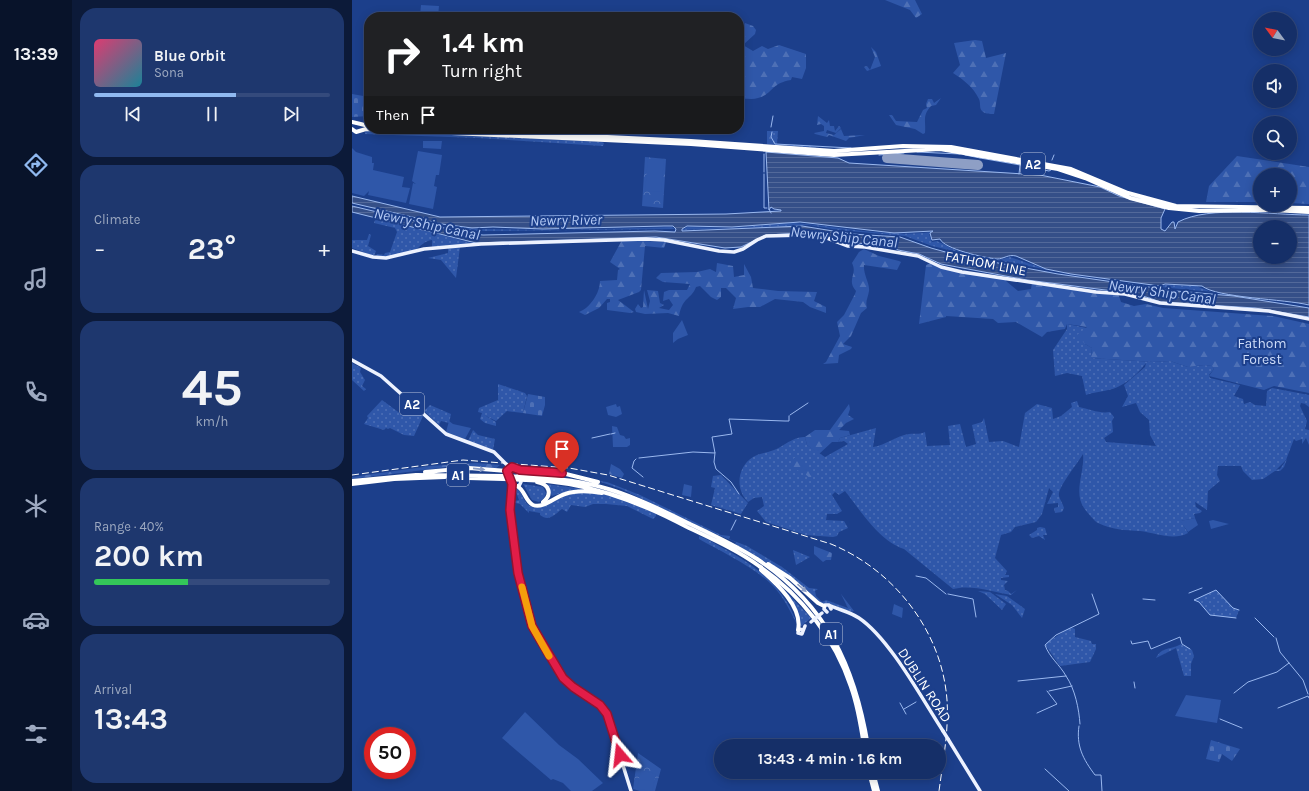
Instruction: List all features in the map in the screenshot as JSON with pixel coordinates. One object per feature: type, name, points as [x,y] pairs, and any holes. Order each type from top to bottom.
[{"type":"highway","points":[[353,123],[364,125]]},
{"type":"highway","points":[[360,131],[361,124]]},
{"type":"highway","name":"A2","points":[[352,129],[356,132],[364,131]]},
{"type":"highway","name":"A2","points":[[465,134],[691,144],[834,154],[858,154],[929,149],[968,152],[1058,169],[1085,178],[1137,200],[1169,208],[1309,212]]},
{"type":"highway","name":"A2","points":[[535,134],[834,151],[931,146],[978,151],[1071,169],[1128,194],[1176,206],[1202,209],[1272,206],[1309,208]]},
{"type":"highway","points":[[413,475],[457,468],[508,471]]},
{"type":"highway","points":[[514,468],[572,475],[618,493]]},
{"type":"highway","name":"A1","points":[[352,481],[413,475],[503,478],[568,484],[618,493],[746,555],[767,566],[792,587],[812,609],[830,633],[854,680],[861,706],[867,739]]},
{"type":"highway","name":"A1","points":[[352,484],[419,478],[453,477],[503,478],[514,484],[525,480]]},
{"type":"highway","points":[[525,480],[546,485],[549,493],[546,500],[539,504],[531,501],[525,492],[525,480]]},
{"type":"highway","points":[[514,484],[522,489],[532,504],[537,506],[564,494],[575,492],[586,491],[618,493]]},
{"type":"highway","points":[[746,555],[780,571],[805,591],[824,611]]},
{"type":"highway","points":[[746,555],[790,601],[798,620],[800,630]]},
{"type":"highway","name":"A1","points":[[746,555],[787,588],[806,608],[825,632],[840,659],[852,687],[863,739]]},
{"type":"highway","points":[[871,779],[874,791]]},
{"type":"highway","points":[[875,779],[878,791]]},
{"type":"main road","name":"FATHOM LINE","points":[[352,251],[373,257],[386,258],[424,249],[475,245],[653,239],[734,252],[743,249],[766,236],[806,235],[827,238],[848,246],[865,247],[918,256],[940,267],[955,271],[1096,292],[1124,294],[1160,303],[1269,312],[1309,319]]},
{"type":"main road","name":"A2","points":[[352,360],[381,376],[446,434],[494,452],[507,465],[514,468]]},
{"type":"main road","points":[[507,465],[514,484],[510,510],[518,573],[532,626],[563,678],[573,687],[600,705],[607,714],[631,791]]},
{"type":"main road","points":[[508,471],[514,468],[525,480],[514,484]]},
{"type":"main road","points":[[800,630],[824,611],[828,605],[832,608]]},
{"type":"main road","points":[[824,611],[832,608]]},
{"type":"main road","name":"DUBLIN ROAD","points":[[832,608],[856,616],[873,630],[908,676],[980,791]]},
{"type":"green space","points":[[885,0],[915,0],[922,14],[916,18],[910,10]]},
{"type":"green space","points":[[421,5],[439,6],[438,12],[420,12]]},
{"type":"green space","points":[[745,23],[753,26],[756,30],[755,34],[744,44]]},
{"type":"green space","points":[[975,40],[982,41],[986,58],[1006,53],[994,114],[982,111],[979,99],[971,87],[953,73],[960,65],[954,43]]},
{"type":"green space","points":[[779,45],[806,54],[806,68],[802,79],[792,77],[791,80],[784,81],[767,94],[753,99],[744,99],[744,46],[753,51],[762,46],[768,49]]},
{"type":"green space","points":[[871,47],[876,52],[881,66],[870,70],[875,57]]},
{"type":"green space","points":[[867,66],[870,70],[867,71],[864,67]]},
{"type":"green space","points":[[352,94],[364,96],[364,116],[352,117]]},
{"type":"green space","points":[[941,98],[936,105],[931,106],[928,109],[926,113],[925,133],[923,134],[915,129],[896,125],[889,115],[892,115],[896,121],[917,122],[923,110],[927,108],[926,104],[928,99],[932,99],[934,103]]},
{"type":"green space","points":[[818,116],[827,123],[829,120],[830,126],[834,126],[835,131],[839,126],[841,128],[836,133],[827,130],[826,133],[834,135],[841,129],[844,136],[865,135],[849,138],[846,141],[829,135],[827,137],[815,134],[814,133],[824,131],[824,126],[821,124],[817,125]]},
{"type":"green space","points":[[767,131],[778,131],[777,144],[807,145],[818,148],[767,144]]},
{"type":"green space","points":[[365,134],[444,134],[604,143],[603,146],[478,138]]},
{"type":"green space","points":[[423,141],[442,141],[441,149],[423,148]]},
{"type":"green space","points":[[352,148],[356,152],[372,157],[372,163],[374,163],[373,170],[404,177],[402,187],[410,188],[406,203],[368,195],[369,191],[364,196],[352,193]]},
{"type":"green space","points":[[418,151],[442,155],[439,175],[436,175],[434,186],[437,187],[433,209],[409,204],[413,183],[416,184],[412,181]]},
{"type":"green space","points":[[1237,156],[1253,158],[1253,160],[1263,160],[1309,167],[1309,204],[1297,203],[1297,168],[1253,168],[1253,202],[1206,202],[1209,186]]},
{"type":"green space","points":[[645,157],[666,159],[663,208],[642,206]]},
{"type":"green space","points":[[648,159],[664,160],[661,192],[645,191]]},
{"type":"green space","points":[[419,219],[473,229],[564,230],[672,227],[675,229],[477,231]]},
{"type":"green space","points":[[375,220],[400,224],[475,244],[432,247],[432,240],[407,254],[376,257],[377,254],[384,255],[385,253],[390,252],[397,232],[395,228],[374,223]]},
{"type":"green space","points":[[794,223],[880,233],[897,234],[931,232],[929,234],[932,242],[937,241],[957,251],[988,258],[932,246],[905,236],[838,230],[809,225],[682,230],[687,227],[730,228]]},
{"type":"green space","points":[[369,234],[371,235],[368,246],[376,251],[374,256],[352,248],[352,240],[367,240]]},
{"type":"green space","points":[[622,240],[666,242],[664,248],[645,246],[641,290],[618,300],[634,312],[630,313],[607,310],[607,303],[610,302],[610,299],[607,299],[599,308],[585,315],[579,312],[594,300],[600,286],[600,281],[617,280],[618,270],[620,269],[610,262]]},
{"type":"green space","points":[[460,247],[456,278],[441,260],[428,258],[448,253],[448,248]]},
{"type":"green space","points":[[864,249],[879,256],[901,262],[897,270],[864,265],[864,272],[869,288],[866,301],[867,308],[861,313],[851,336],[843,344],[852,347],[839,355],[838,363],[823,364],[826,362],[840,336],[837,322],[844,315],[855,294],[856,291],[852,283],[854,271],[852,263],[859,252]]},
{"type":"green space","points":[[1010,257],[1048,270],[993,259],[999,260]]},
{"type":"green space","points":[[717,263],[733,266],[734,277],[744,275],[744,264],[751,277],[753,288],[778,291],[817,292],[814,301],[826,307],[826,313],[810,307],[803,302],[775,299],[760,307],[733,309],[736,298],[726,288],[721,288],[721,297],[717,300],[711,297],[700,286],[696,287],[685,301],[679,316],[668,313],[645,314],[636,312],[635,309],[638,304],[641,308],[643,307],[644,290],[648,309],[650,301],[647,290],[658,291],[660,303],[664,305],[659,308],[669,310],[673,305],[669,299],[663,301],[664,292],[669,290],[687,290],[690,284],[663,282],[656,278],[661,273],[697,272],[710,269],[716,272]]},
{"type":"green space","name":"Fathom Forest","points":[[931,263],[947,269],[1007,278],[1006,281],[1018,291],[1031,289],[1032,283],[1118,293],[1121,302],[1134,306],[1146,304],[1163,308],[1273,316],[1309,324],[1309,393],[1274,386],[1264,390],[1209,376],[1214,369],[1212,366],[1204,365],[1188,367],[1170,361],[1153,362],[1091,358],[1092,348],[1085,344],[1077,335],[1087,327],[1067,324],[1065,329],[1047,332],[1042,337],[1016,322],[998,323],[993,319],[946,316],[919,324],[926,265]]},
{"type":"green space","points":[[1165,285],[1196,286],[1211,292],[1159,287]]},
{"type":"green space","points":[[682,320],[688,335],[673,343],[673,333]]},
{"type":"green space","points":[[1067,324],[1087,328],[1085,344],[1092,348],[1091,358],[1153,362],[1170,361],[1188,367],[1204,365],[1212,366],[1214,369],[1209,375],[1210,378],[1240,385],[1234,396],[1243,399],[1244,404],[1250,402],[1255,405],[1266,406],[1267,391],[1272,388],[1309,395],[1309,407],[1306,404],[1301,403],[1300,406],[1307,421],[1305,429],[1309,430],[1309,445],[1306,438],[1302,444],[1302,439],[1296,441],[1294,439],[1286,460],[1276,470],[1280,469],[1287,459],[1284,467],[1280,471],[1275,471],[1263,479],[1252,480],[1243,471],[1241,466],[1218,466],[1217,475],[1220,481],[1208,491],[1207,510],[1195,502],[1196,507],[1202,511],[1194,514],[1195,518],[1181,521],[1188,533],[1176,536],[1164,536],[1140,531],[1113,528],[1095,521],[1084,508],[1079,495],[1083,454],[1059,492],[1064,508],[1062,512],[1055,513],[1054,508],[1058,507],[1058,503],[1047,504],[1053,492],[1049,488],[1042,514],[1036,522],[1015,527],[1011,532],[1001,535],[995,558],[1007,571],[1005,575],[1009,575],[1009,577],[1001,578],[1001,580],[1008,581],[1004,585],[1005,590],[1011,594],[1017,590],[1011,595],[967,587],[953,589],[904,549],[895,545],[878,532],[845,491],[839,495],[835,492],[832,495],[842,511],[837,514],[827,514],[826,520],[844,521],[848,528],[839,532],[837,536],[833,537],[806,535],[766,522],[757,511],[764,506],[762,497],[754,498],[748,502],[744,497],[741,491],[740,478],[741,472],[748,461],[755,456],[774,450],[797,438],[805,437],[807,445],[825,457],[848,444],[844,441],[838,442],[840,438],[876,428],[873,447],[904,435],[925,432],[927,446],[950,445],[948,426],[960,424],[966,447],[976,444],[972,425],[982,422],[984,418],[989,442],[1003,441],[1019,447],[1025,413],[1037,404],[1052,408],[1053,419],[1061,416],[1072,407],[1071,403],[1077,401],[1079,407],[1098,412],[1110,412],[1114,417],[1112,421],[1113,432],[1104,438],[1106,442],[1156,446],[1150,435],[1149,420],[1140,412],[1136,403],[1122,407],[1128,396],[1124,385],[1145,367],[1146,363],[1139,372],[1119,386],[1113,389],[1086,395],[1082,376],[1067,373],[1055,376],[1053,350],[1067,329]]},
{"type":"green space","points":[[352,363],[361,368],[360,372],[365,380],[362,386],[366,389],[364,391],[352,380]]},
{"type":"green space","points":[[498,384],[525,393],[527,396],[523,413],[507,411],[496,421],[484,415],[496,422],[496,426],[485,423],[480,419],[482,413],[478,412],[479,408],[498,400]]},
{"type":"green space","points":[[528,394],[545,397],[545,405],[542,416],[523,413]]},
{"type":"green space","points":[[382,400],[401,414],[405,413],[411,406],[423,416],[414,436],[404,435],[390,428],[386,428],[384,430],[364,424],[368,418],[367,416]]},
{"type":"green space","points":[[616,404],[617,407],[620,406],[622,414],[616,417],[608,415],[606,407]]},
{"type":"green space","points":[[849,404],[850,409],[848,415],[854,419],[846,423],[839,430],[849,431],[850,435],[840,438],[838,442],[832,442],[819,454],[807,445],[805,437],[815,430],[830,430]]},
{"type":"green space","points":[[430,405],[451,414],[449,423],[441,421],[439,425],[424,411]]},
{"type":"green space","points":[[449,421],[453,424],[471,428],[465,439],[446,432]]},
{"type":"green space","points":[[612,426],[617,427],[620,435],[624,436],[626,439],[630,438],[630,445],[627,447],[613,447]]},
{"type":"green space","points":[[473,430],[478,435],[495,439],[493,450],[468,441]]},
{"type":"green space","points":[[794,458],[796,458],[814,475],[811,479],[793,468],[792,462]]},
{"type":"green space","points":[[476,463],[500,465],[495,469],[448,467],[352,479],[352,477],[430,466]]},
{"type":"green space","points":[[611,464],[620,469],[624,474],[622,478],[609,474]]},
{"type":"green space","points":[[721,475],[748,503],[741,514],[711,505],[715,488],[711,487],[713,476]]},
{"type":"green space","points":[[598,481],[607,482],[640,495],[721,535],[730,536],[729,539],[747,546],[782,567],[809,588],[818,589],[815,591],[816,596],[822,602],[826,600],[848,608],[841,594],[854,611],[851,612],[829,604],[822,604],[794,579],[735,544],[736,542],[720,536],[621,489]]},
{"type":"green space","points":[[523,484],[543,487],[546,493],[544,498],[539,502],[532,500]]},
{"type":"green space","points":[[546,484],[591,490],[572,490],[552,496]]},
{"type":"green space","points":[[684,484],[692,486],[691,497],[682,495]]},
{"type":"green space","points":[[517,488],[527,504],[532,507],[542,507],[567,495],[594,493],[616,497],[656,514],[656,516],[653,519],[627,506],[593,504],[585,507],[571,505],[567,512],[562,509],[551,517],[546,518],[540,515],[540,513],[529,511],[529,513],[520,504],[511,502],[519,500],[516,492],[514,493],[514,498],[511,498],[514,489]]},
{"type":"green space","points":[[1195,518],[1198,525],[1188,532],[1180,521]]},
{"type":"green space","points":[[1213,520],[1229,524],[1211,529],[1209,521]]},
{"type":"green space","points":[[1040,527],[1045,528],[1047,535],[1043,535],[1045,540],[1039,536],[1032,538],[1029,535]]},
{"type":"green space","points":[[699,536],[745,561],[767,578],[785,599],[797,624],[781,596],[767,580],[758,573],[699,539]]},
{"type":"green space","points":[[814,546],[832,553],[831,560],[826,560],[823,562],[814,554]]},
{"type":"green space","points":[[793,550],[810,557],[796,565]]},
{"type":"green space","points":[[779,584],[811,618],[800,627],[797,614]]},
{"type":"green space","points":[[1216,590],[1233,608],[1239,610],[1236,618],[1210,615],[1199,602],[1194,600]]},
{"type":"green space","points":[[978,591],[990,592],[1006,604],[1002,610],[985,594]]},
{"type":"green space","points":[[995,594],[1007,596],[1025,609],[1022,618],[1012,605]]},
{"type":"green space","points":[[894,604],[903,608],[902,618],[892,614]]},
{"type":"green space","points":[[1071,627],[1075,629],[1075,637],[1091,641],[1092,644],[1096,644],[1096,649],[1090,662],[1060,666],[1046,646],[1046,643]]},
{"type":"green space","points":[[1181,644],[1192,650],[1194,656],[1191,664],[1191,676],[1184,676],[1176,648],[1156,658],[1158,654],[1164,650]]},
{"type":"green space","points":[[1186,695],[1221,700],[1217,723],[1175,716]]},
{"type":"green space","points":[[525,712],[559,745],[578,759],[603,783],[592,791],[571,791],[563,783],[553,779],[551,780],[502,738]]},
{"type":"green space","points":[[1211,740],[1240,749],[1232,761],[1222,754],[1219,762],[1206,759]]},
{"type":"green space","points":[[638,753],[661,769],[655,791],[640,791],[633,789]]},
{"type":"green space","points":[[641,770],[656,774],[652,791],[637,789]]},
{"type":"water","points":[[766,152],[838,158],[849,163],[1040,175],[1100,187],[1119,196],[1165,209],[1161,218],[1161,229],[1165,231],[1172,222],[1174,222],[1175,229],[1178,222],[1191,217],[1224,212],[1309,215],[1309,305],[1236,296],[1210,290],[1202,286],[1165,284],[1160,286],[1071,274],[1046,269],[1016,256],[1008,256],[997,259],[984,257],[949,246],[943,243],[940,239],[932,240],[930,233],[933,231],[894,233],[800,222],[732,227],[687,226],[682,229],[682,231],[802,226],[852,234],[900,237],[960,256],[1058,274],[1176,291],[1234,296],[1309,308],[1309,317],[1255,308],[1161,302],[1137,294],[1027,280],[941,264],[919,254],[898,250],[888,244],[847,244],[829,237],[803,233],[766,235],[741,247],[725,248],[656,237],[476,243],[352,212],[352,206],[461,232],[483,235],[655,231],[675,232],[676,229],[673,226],[543,229],[493,227],[472,228],[442,224],[352,203],[352,196],[440,217],[726,214],[781,211],[771,207],[769,210]]},
{"type":"waterway","points":[[771,127],[773,116]]},
{"type":"waterway","points":[[772,132],[771,137],[775,144],[851,148]]},
{"type":"waterway","points":[[917,152],[960,154]]},
{"type":"waterway","points":[[879,155],[904,153]]},
{"type":"waterway","points":[[764,154],[764,172]]},
{"type":"waterway","points":[[965,155],[980,158]]},
{"type":"waterway","points":[[1052,160],[1054,155]]},
{"type":"waterway","points":[[980,158],[1020,165],[1019,174]]},
{"type":"waterway","points":[[1020,165],[1049,171],[1051,170]]},
{"type":"waterway","points":[[764,174],[764,208],[767,208]]},
{"type":"waterway","points":[[769,209],[771,213]]},
{"type":"waterway","points":[[790,415],[808,403]]},
{"type":"waterway","points":[[639,458],[693,452],[715,453],[712,437],[732,434],[729,419],[789,421],[789,416]]},
{"type":"waterway","points":[[611,434],[615,433]]},
{"type":"waterway","points":[[592,438],[610,434]]},
{"type":"waterway","points":[[715,453],[714,462],[716,469],[731,482],[739,494]]},
{"type":"waterway","points":[[636,459],[632,468],[643,477]]},
{"type":"waterway","points":[[731,530],[736,520]]},
{"type":"waterway","points":[[916,576],[926,578],[946,594]]},
{"type":"waterway","points":[[1189,593],[1202,588]]},
{"type":"waterway","points":[[1236,618],[1210,615],[1199,602],[1194,600],[1216,590],[1233,608],[1239,610]]},
{"type":"waterway","points":[[948,594],[973,599],[976,617]]},
{"type":"waterway","points":[[1080,724],[1078,706],[1072,687],[1064,672],[1049,653],[1045,645],[1056,635],[1099,614],[1092,594]]},
{"type":"waterway","points":[[1143,599],[1155,600]]},
{"type":"waterway","points":[[1255,618],[1274,637]]},
{"type":"waterway","points":[[1131,641],[1132,644],[1148,641],[1151,649],[1180,637],[1182,644],[1190,649]]},
{"type":"waterway","points":[[1276,638],[1280,652],[1303,680],[1308,694]]},
{"type":"waterway","points":[[1234,693],[1248,682],[1277,672],[1289,663]]},
{"type":"waterway","points":[[1018,681],[1066,676]]},
{"type":"waterway","points":[[1134,682],[1135,688]]},
{"type":"waterway","points":[[1049,691],[1072,686]]},
{"type":"waterway","points":[[1037,713],[1057,704],[1047,691]]},
{"type":"waterway","points":[[1278,708],[1308,696],[1309,698]]},
{"type":"waterway","points":[[904,709],[916,702]]},
{"type":"waterway","points":[[900,703],[906,714]]},
{"type":"waterway","points":[[1220,719],[1242,728]]},
{"type":"waterway","points":[[1079,726],[1078,733],[1081,752],[1095,775],[1101,775],[1102,791]]},
{"type":"waterway","points":[[1045,769],[1069,791]]},
{"type":"runway","points":[[887,158],[978,165]]},
{"type":"railway","points":[[352,475],[463,460],[569,468],[608,475],[831,544],[854,555],[875,570],[894,587],[911,606],[925,627],[936,650],[943,675],[947,700],[945,746],[939,791]]},
{"type":"slow traffic","points":[[522,587],[532,626],[549,656]]},
{"type":"route","points":[[562,473],[520,470],[512,467],[507,471],[512,484],[509,500],[518,573],[534,630],[563,678],[573,687],[600,705],[607,714],[620,755]]},
{"type":"water label","name":"Newry River","points":[[566,220]]},
{"type":"water label","name":"Newry Ship Canal","points":[[427,224]]},
{"type":"water label","name":"Newry Ship Canal","points":[[844,237]]},
{"type":"water label","name":"Newry Ship Canal","points":[[1162,292]]}]
